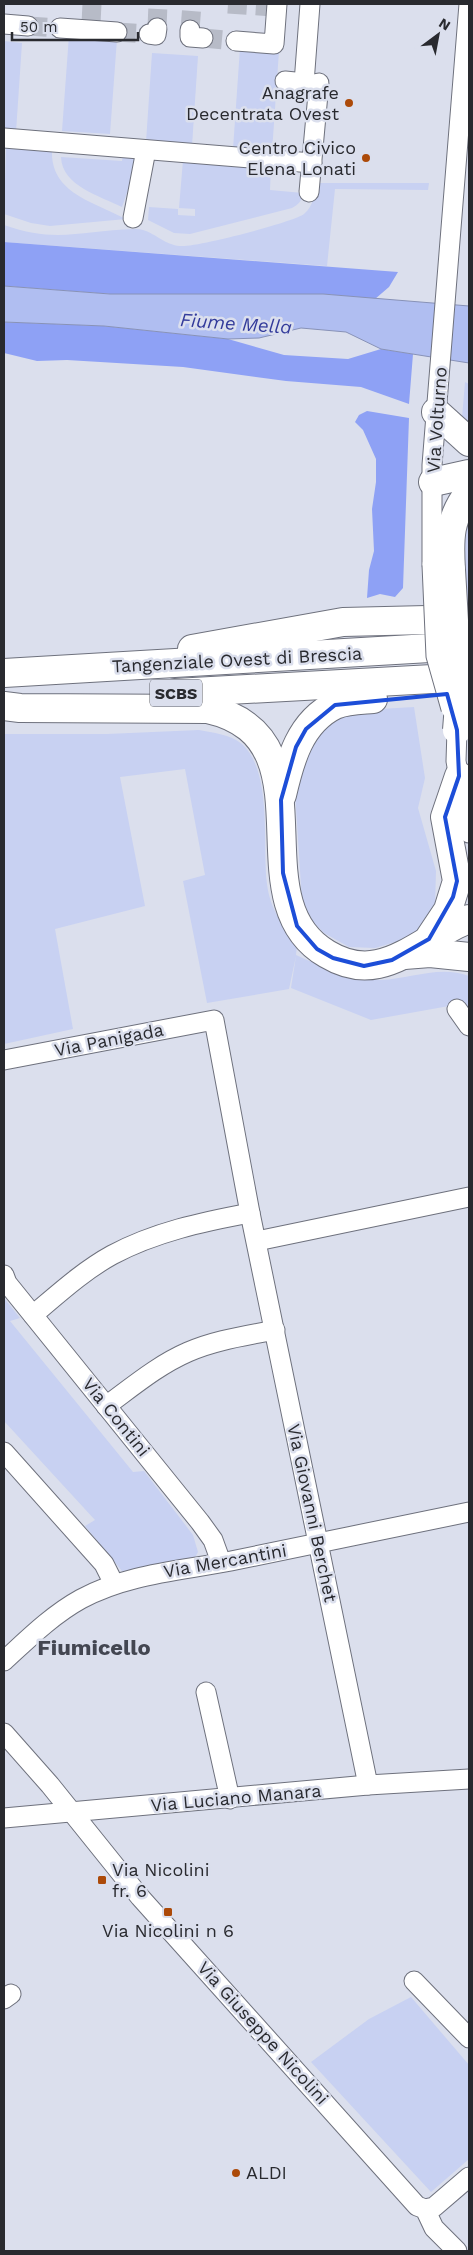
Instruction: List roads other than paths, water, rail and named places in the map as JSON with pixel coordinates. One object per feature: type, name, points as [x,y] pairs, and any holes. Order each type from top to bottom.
[{"type":"highway","points":[[436,410],[469,442]]},
{"type":"highway","points":[[432,473],[469,462]]},
{"type":"highway","points":[[432,473],[469,474]]},
{"type":"highway","points":[[457,730],[459,705],[442,568],[456,514],[469,492]]},
{"type":"highway","points":[[115,666],[242,638],[343,622],[469,619]]},
{"type":"highway","name":"Tangenziale Ovest di Brescia","points":[[4,673],[340,655],[469,646]]},
{"type":"highway","name":"Tangenziale Ovest di Brescia","points":[[4,697],[101,697],[469,677]]},
{"type":"highway","points":[[281,800],[296,746],[306,729],[335,705],[354,700],[469,692]]},
{"type":"highway","points":[[4,706],[20,708],[208,709],[220,712],[246,726],[264,744],[271,756],[281,800],[283,873],[290,910],[297,926],[317,949],[348,964],[364,966],[378,964],[429,946],[469,936]]},
{"type":"highway","points":[[429,946],[448,910],[457,881],[445,818],[458,776]]},
{"type":"highway","points":[[429,946],[469,919]]},
{"type":"highway","points":[[429,946],[469,956]]},
{"type":"street","points":[[309,192],[312,163],[307,83],[310,4]]},
{"type":"street","name":"Via Volturno","points":[[442,568],[432,473],[469,4]]},
{"type":"street","points":[[236,41],[274,44],[276,6]]},
{"type":"street","points":[[4,24],[28,26]]},
{"type":"street","points":[[60,28],[90,27],[117,32]]},
{"type":"street","points":[[4,138],[312,163]]},
{"type":"street","points":[[133,218],[146,150]]},
{"type":"street","points":[[457,730],[456,761],[469,833]]},
{"type":"street","points":[[457,1008],[469,1026]]},
{"type":"street","name":"Via Panigada","points":[[4,1060],[214,1020]]},
{"type":"street","name":"Via Giovanni Berchet","points":[[214,1020],[250,1213],[368,1785]]},
{"type":"street","points":[[257,1241],[469,1197]]},
{"type":"street","points":[[33,1315],[85,1272],[112,1255],[146,1240],[202,1222],[250,1213]]},
{"type":"street","name":"Via Contini","points":[[4,1275],[7,1284],[200,1522],[213,1540],[222,1562]]},
{"type":"street","points":[[106,1406],[139,1381],[187,1352],[217,1342],[275,1330]]},
{"type":"street","points":[[4,1452],[104,1564],[114,1584]]},
{"type":"street","name":"Via Mercantini","points":[[4,1661],[57,1614],[81,1599],[114,1584],[167,1571],[222,1562],[469,1512]]},
{"type":"street","points":[[206,1692],[230,1799]]},
{"type":"street","name":"Via Giuseppe Nicolini","points":[[4,1733],[140,1898],[417,2206],[425,2209],[434,2228],[457,2251]]},
{"type":"street","name":"Via Luciano Manara","points":[[4,1818],[368,1785],[469,1779]]},
{"type":"street","points":[[414,1980],[469,2038]]},
{"type":"street","points":[[425,2209],[434,2207],[469,2177]]},
{"type":"water","name":"Fiume Mella","points":[[4,286],[110,294],[323,294],[469,306],[469,363],[381,349],[346,332],[301,328],[259,338],[228,339],[104,326],[4,322]]},
{"type":"tunnel","points":[[91,23],[92,4]]},
{"type":"tunnel","points":[[157,28],[158,4]]},
{"type":"tunnel","points":[[190,30],[192,4]]},
{"type":"tunnel","points":[[228,4],[273,7]]},
{"type":"tunnel","points":[[28,26],[60,28]]},
{"type":"tunnel","points":[[117,32],[149,34]]},
{"type":"tunnel","points":[[203,38],[236,41]]},
{"type":"place","name":"Anagrafe Decentrata Ovest","points":[[349,103]]},
{"type":"place","name":"Centro Civico Elena Lonati","points":[[366,158]]},
{"type":"place","name":"Via Nicolini fr. 6","points":[[102,1880]]},
{"type":"place","name":"Via Nicolini n 6","points":[[168,1912]]},
{"type":"place","name":"ALDI","points":[[236,2173]]},
{"type":"district","name":"Fiumicello","points":[[94,1647]]}]
